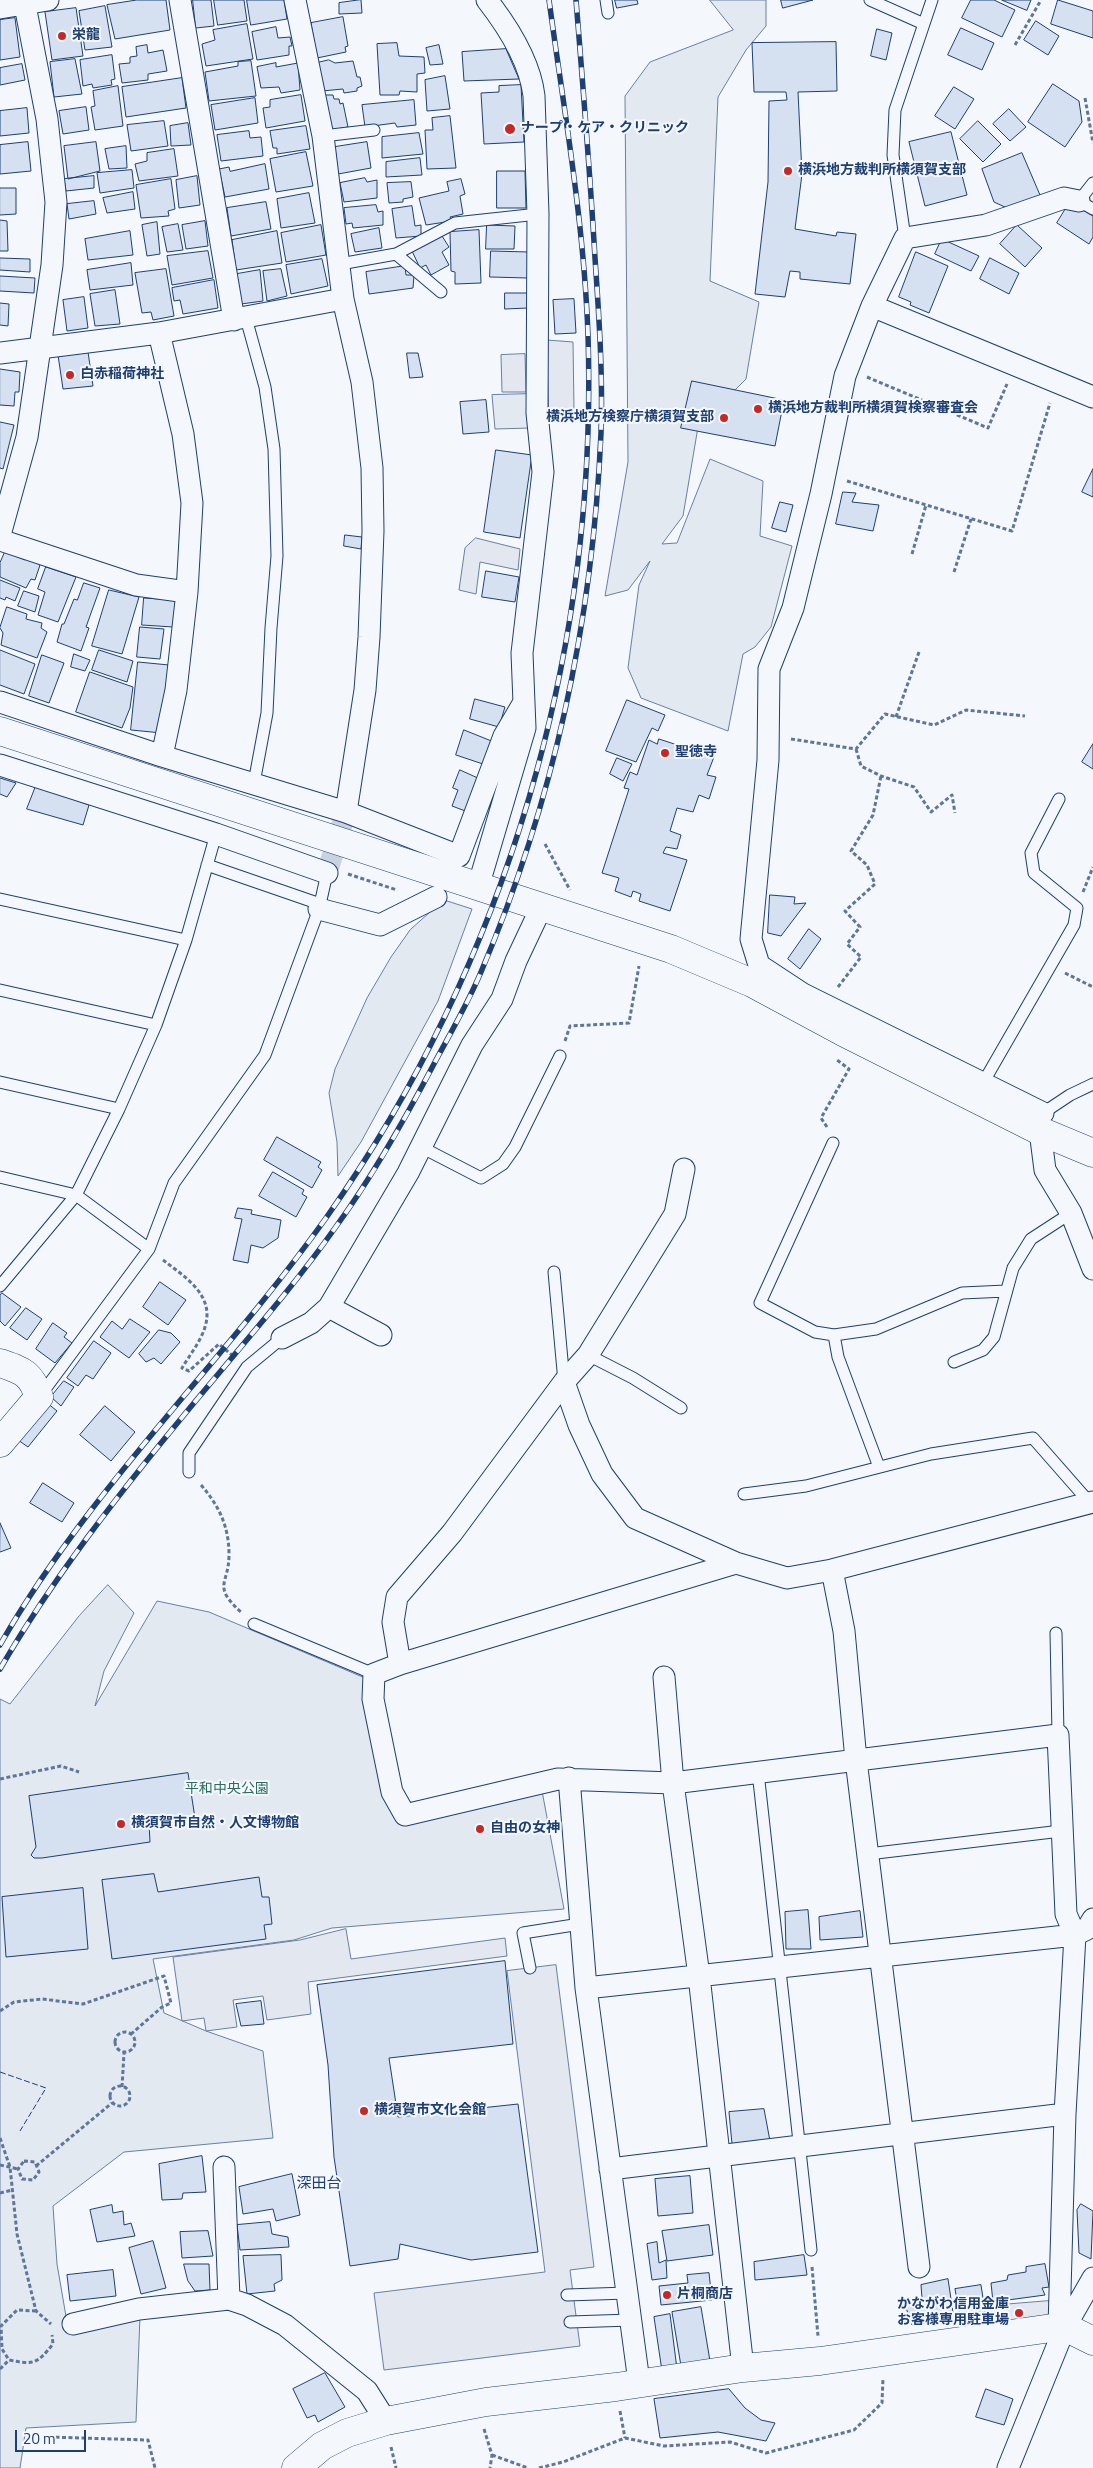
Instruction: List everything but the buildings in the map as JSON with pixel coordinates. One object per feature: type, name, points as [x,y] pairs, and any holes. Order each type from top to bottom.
[{"type":"street","points":[[0,8],[24,2],[48,0]]},
{"type":"street","points":[[180,0],[240,319]]},
{"type":"street","points":[[295,0],[323,136],[343,300],[362,382],[372,468],[373,522],[365,690],[346,812]]},
{"type":"street","points":[[478,887],[524,728],[522,653],[543,472],[537,413],[538,214],[533,81],[514,40],[487,0]]},
{"type":"street","points":[[0,535],[27,436],[52,265],[56,202],[47,119],[24,2]]},
{"type":"street","points":[[1086,205],[1064,198],[986,225],[905,238],[872,306],[848,368],[793,608],[768,669],[768,736],[760,852],[751,939],[759,965],[803,994],[983,1083],[1093,1153]]},
{"type":"street","points":[[0,354],[159,333],[343,300]]},
{"type":"street","points":[[872,306],[1093,397]]},
{"type":"street","points":[[159,333],[183,434],[192,503],[187,592],[176,690],[162,756]]},
{"type":"street","points":[[0,540],[136,585],[187,592]]},
{"type":"street","points":[[0,702],[162,756],[346,812],[460,856],[504,736],[524,702]]},
{"type":"street","points":[[0,731],[671,949],[752,983],[843,1032],[1042,1122]]},
{"type":"street","points":[[0,766],[337,873]]},
{"type":"street","points":[[320,907],[380,925],[432,899]]},
{"type":"street","points":[[282,1338],[311,1323],[329,1307],[421,1147],[472,1045],[502,999],[516,961],[541,908]]},
{"type":"street","points":[[1042,1122],[1046,1170],[1071,1212],[1093,1269]]},
{"type":"street","points":[[400,1664],[393,1622],[397,1597],[452,1533],[564,1382],[588,1355],[675,1214],[684,1169]]},
{"type":"street","points":[[329,1307],[382,1335]]},
{"type":"street","points":[[0,1363],[14,1368],[32,1379],[39,1397],[0,1443]]},
{"type":"street","points":[[564,1382],[579,1424],[602,1474],[634,1518],[736,1563],[787,1578],[832,1570],[1092,1502]]},
{"type":"street","points":[[736,1563],[400,1664],[374,1674],[373,1699],[392,1792],[405,1815],[569,1778],[672,1783],[1058,1735],[1066,1914],[1075,1935],[1065,2114],[1062,2327]]},
{"type":"street","points":[[832,1570],[844,1631],[856,1760],[919,2267]]},
{"type":"street","points":[[664,1677],[672,1783],[698,1976],[743,2368]]},
{"type":"street","points":[[569,1778],[586,1988],[639,2382]]},
{"type":"street","points":[[586,1988],[1075,1935],[1087,1930],[1093,1919]]},
{"type":"street","points":[[610,2169],[1065,2114]]},
{"type":"street","points":[[224,2167],[229,2299]]},
{"type":"street","points":[[1008,2468],[1062,2327],[1093,2278]]},
{"type":"street","points":[[73,2324],[140,2309],[229,2299],[247,2305],[285,2325],[367,2391],[386,2421]]},
{"type":"street","points":[[296,2468],[322,2446],[347,2433],[386,2421],[477,2404],[743,2368],[884,2353],[1062,2327],[1093,2341]]},
{"type":"lane","points":[[606,0],[608,13]]},
{"type":"lane","points":[[870,0],[924,24]]},
{"type":"lane","points":[[905,238],[894,155],[895,110],[932,0]]},
{"type":"lane","points":[[323,136],[374,130]]},
{"type":"lane","points":[[1086,205],[1093,182]]},
{"type":"lane","points":[[340,264],[396,254],[455,223],[538,214]]},
{"type":"lane","points":[[396,254],[441,292]]},
{"type":"lane","points":[[240,319],[266,387],[274,449],[277,556],[270,628],[267,712],[254,784]]},
{"type":"lane","points":[[983,1083],[1074,925],[1077,908],[1034,874],[1031,853],[1059,799]]},
{"type":"lane","points":[[0,1286],[76,1195],[118,1109],[156,1025],[186,940],[216,834]]},
{"type":"lane","points":[[207,865],[320,907]]},
{"type":"lane","points":[[39,1397],[149,1250],[174,1184],[266,1055],[320,907],[337,873]]},
{"type":"lane","points":[[0,899],[186,940]]},
{"type":"lane","points":[[0,990],[156,1025]]},
{"type":"lane","points":[[421,1147],[481,1178],[503,1164],[560,1056]]},
{"type":"lane","points":[[0,1082],[118,1109]]},
{"type":"lane","points":[[1042,1122],[1070,1095],[1093,1084]]},
{"type":"lane","points":[[833,1143],[760,1302],[815,1332],[834,1335],[876,1329],[962,1293],[1006,1291]]},
{"type":"lane","points":[[0,1176],[76,1195],[149,1250]]},
{"type":"lane","points":[[954,1362],[983,1350],[994,1336],[1013,1268],[1031,1240],[1071,1212]]},
{"type":"lane","points":[[554,1272],[564,1382]]},
{"type":"lane","points":[[834,1335],[838,1357],[879,1467]]},
{"type":"lane","points":[[189,1472],[189,1453],[247,1368],[282,1338]]},
{"type":"lane","points":[[588,1355],[633,1378],[681,1408]]},
{"type":"lane","points":[[744,1494],[806,1486],[931,1454],[1033,1438],[1092,1502]]},
{"type":"lane","points":[[254,1624],[374,1674]]},
{"type":"lane","points":[[1056,1633],[1058,1735]]},
{"type":"lane","points":[[758,1772],[810,2250]]},
{"type":"lane","points":[[868,1854],[1061,1831]]},
{"type":"lane","points":[[530,1968],[523,1933],[580,1924]]},
{"type":"lane","points":[[567,2295],[627,2294]]},
{"type":"lane","points":[[570,2322],[631,2320]]},
{"type":"path","points":[[1015,45],[1041,0]]},
{"type":"path","points":[[1085,98],[1093,143]]},
{"type":"path","points":[[848,368],[988,428],[1015,365]]},
{"type":"path","points":[[825,474],[1012,531],[1056,382]]},
{"type":"path","points":[[912,554],[926,505]]},
{"type":"path","points":[[954,572],[971,518]]},
{"type":"path","points":[[896,717],[919,652]]},
{"type":"path","points":[[856,749],[885,714],[934,725],[966,710],[1025,716]]},
{"type":"path","points":[[768,736],[856,749]]},
{"type":"path","points":[[856,749],[861,766],[881,776],[914,787],[931,812],[952,795],[955,812]]},
{"type":"path","points":[[824,1005],[861,957],[847,944],[860,927],[845,910],[875,884],[867,865],[852,851],[874,815],[881,776]]},
{"type":"path","points":[[1077,908],[1093,867]]},
{"type":"path","points":[[337,873],[432,899]]},
{"type":"path","points":[[565,1042],[570,1026],[629,1023],[641,956]]},
{"type":"path","points":[[1050,966],[1093,987]]},
{"type":"path","points":[[833,1143],[833,1137],[821,1118],[849,1069],[836,1059]]},
{"type":"path","points":[[149,1250],[200,1291],[206,1302],[205,1327],[182,1368],[189,1371],[220,1344]]},
{"type":"path","points":[[189,1472],[210,1496],[225,1520],[229,1556],[222,1585],[231,1603],[254,1624]]},
{"type":"path","points":[[0,1779],[61,1766],[79,1772]]},
{"type":"path","points":[[0,2011],[14,2002],[42,1999],[83,2004],[164,1976],[170,2003],[162,2007],[130,2035]]},
{"type":"path","points":[[126,2032],[135,2038],[134,2049],[124,2052],[116,2046],[117,2036],[126,2032]]},
{"type":"path","points":[[122,2087],[124,2052]]},
{"type":"path","points":[[117,2086],[127,2088],[130,2098],[123,2106],[112,2103],[110,2093],[117,2086]]},
{"type":"path","points":[[36,2166],[112,2103]]},
{"type":"path","points":[[0,2138],[10,2167],[17,2234],[36,2310],[51,2324],[53,2344],[40,2361],[26,2364],[9,2360],[1,2349],[0,2326],[17,2310],[36,2310]]},
{"type":"path","points":[[24,2161],[35,2162],[39,2172],[33,2180],[22,2179],[18,2169],[24,2161]]},
{"type":"path","points":[[0,2165],[18,2169]]},
{"type":"path","points":[[0,2193],[12,2190]]},
{"type":"path","points":[[810,2250],[820,2361]]},
{"type":"path","points":[[539,2468],[563,2462],[625,2438],[664,2446],[730,2442],[766,2453],[854,2430],[882,2403],[884,2353]]},
{"type":"path","points":[[0,2369],[9,2360]]},
{"type":"path","points":[[477,2404],[492,2456],[490,2468]]},
{"type":"path","points":[[49,2437],[148,2440],[155,2468]]},
{"type":"path","points":[[492,2456],[528,2468]]},
{"type":"green space","points":[[710,0],[766,0],[766,26],[746,50],[718,97],[710,281],[759,302],[746,379],[698,427],[683,516],[662,544],[677,543],[710,459],[763,481],[760,536],[792,546],[771,627],[755,647],[743,654],[728,731],[641,698],[628,668],[639,585],[650,561],[628,590],[605,596],[628,462],[625,96],[650,62],[733,30]]},
{"type":"green space","points":[[530,394],[530,428],[495,429],[492,395]]},
{"type":"green space","points":[[444,900],[472,909],[438,1001],[361,1142],[338,1176],[337,1142],[329,1093],[335,1069],[367,998],[391,957],[410,930]]},
{"type":"green space","name":"平和中央公園","points":[[108,1585],[134,1613],[104,1671],[95,1706],[157,1601],[209,1612],[372,1681],[405,1815],[540,1780],[564,1909],[332,1928],[294,1940],[153,1959],[164,2013],[206,2031],[263,2051],[273,2138],[124,2152],[53,2206],[57,2264],[68,2328],[140,2315],[136,2422],[26,2428],[20,2468],[0,2468],[0,1699],[10,1704],[79,1616]]},
{"type":"shaded area","points":[[547,340],[573,342],[574,410],[549,411]]},
{"type":"shaded area","points":[[525,354],[526,392],[502,392],[501,355]]},
{"type":"shaded area","points":[[476,538],[520,549],[518,570],[480,562],[476,594],[459,590],[465,548]]},
{"type":"shaded area","points":[[346,1929],[351,1959],[505,1938],[507,1956],[308,1982],[311,2014],[267,2020],[263,1996],[233,2000],[237,2027],[206,2031],[204,2018],[182,2021],[173,1957],[300,1940]]},
{"type":"shaded area","points":[[556,1965],[594,2267],[570,2270],[580,2346],[384,2370],[374,2293],[545,2272],[507,1971]]},
{"type":"shaded area","name":"かながわ信用金庫 お客様専用駐車場","points":[[1049,2301],[1051,2320],[990,2326],[988,2306]]},
{"type":"tunnel","points":[[327,873],[346,812]]},
{"type":"railway","points":[[0,1645],[35,1588],[74,1533],[157,1428],[286,1272],[326,1218],[390,1119],[445,1015],[492,908],[529,798],[557,685],[577,570],[587,453],[588,335],[586,293],[573,167],[549,0]]},
{"type":"railway","points":[[0,1669],[42,1602],[110,1507],[299,1276],[362,1188],[412,1105],[471,995],[507,907],[549,775],[565,708],[579,640],[597,503],[601,433],[599,324],[589,161],[576,0]]},
{"type":"fence","points":[[0,2072],[46,2088],[20,2131]]},
{"type":"place","name":"栄龍","points":[[62,36]]},
{"type":"place","name":"ナープ・ケア・クリニック","points":[[510,129]]},
{"type":"place","name":"横浜地方裁判所横須賀支部","points":[[788,171]]},
{"type":"place","name":"白赤稲荷神社","points":[[70,375]]},
{"type":"place","name":"横浜地方裁判所横須賀検察審査会","points":[[758,409]]},
{"type":"place","name":"横浜地方検察庁横須賀支部","points":[[724,418]]},
{"type":"place","name":"聖徳寺","points":[[665,753]]},
{"type":"place","name":"横須賀市自然・人文博物館","points":[[121,1824]]},
{"type":"place","name":"自由の女神","points":[[480,1829]]},
{"type":"place","name":"横須賀市文化会館","points":[[364,2111]]},
{"type":"place","name":"片桐商店","points":[[667,2295]]},
{"type":"place","name":"かながわ信用金庫 お客様専用駐車場","points":[[1019,2313]]},
{"type":"district","name":"深田台","points":[[319,2184]]}]
